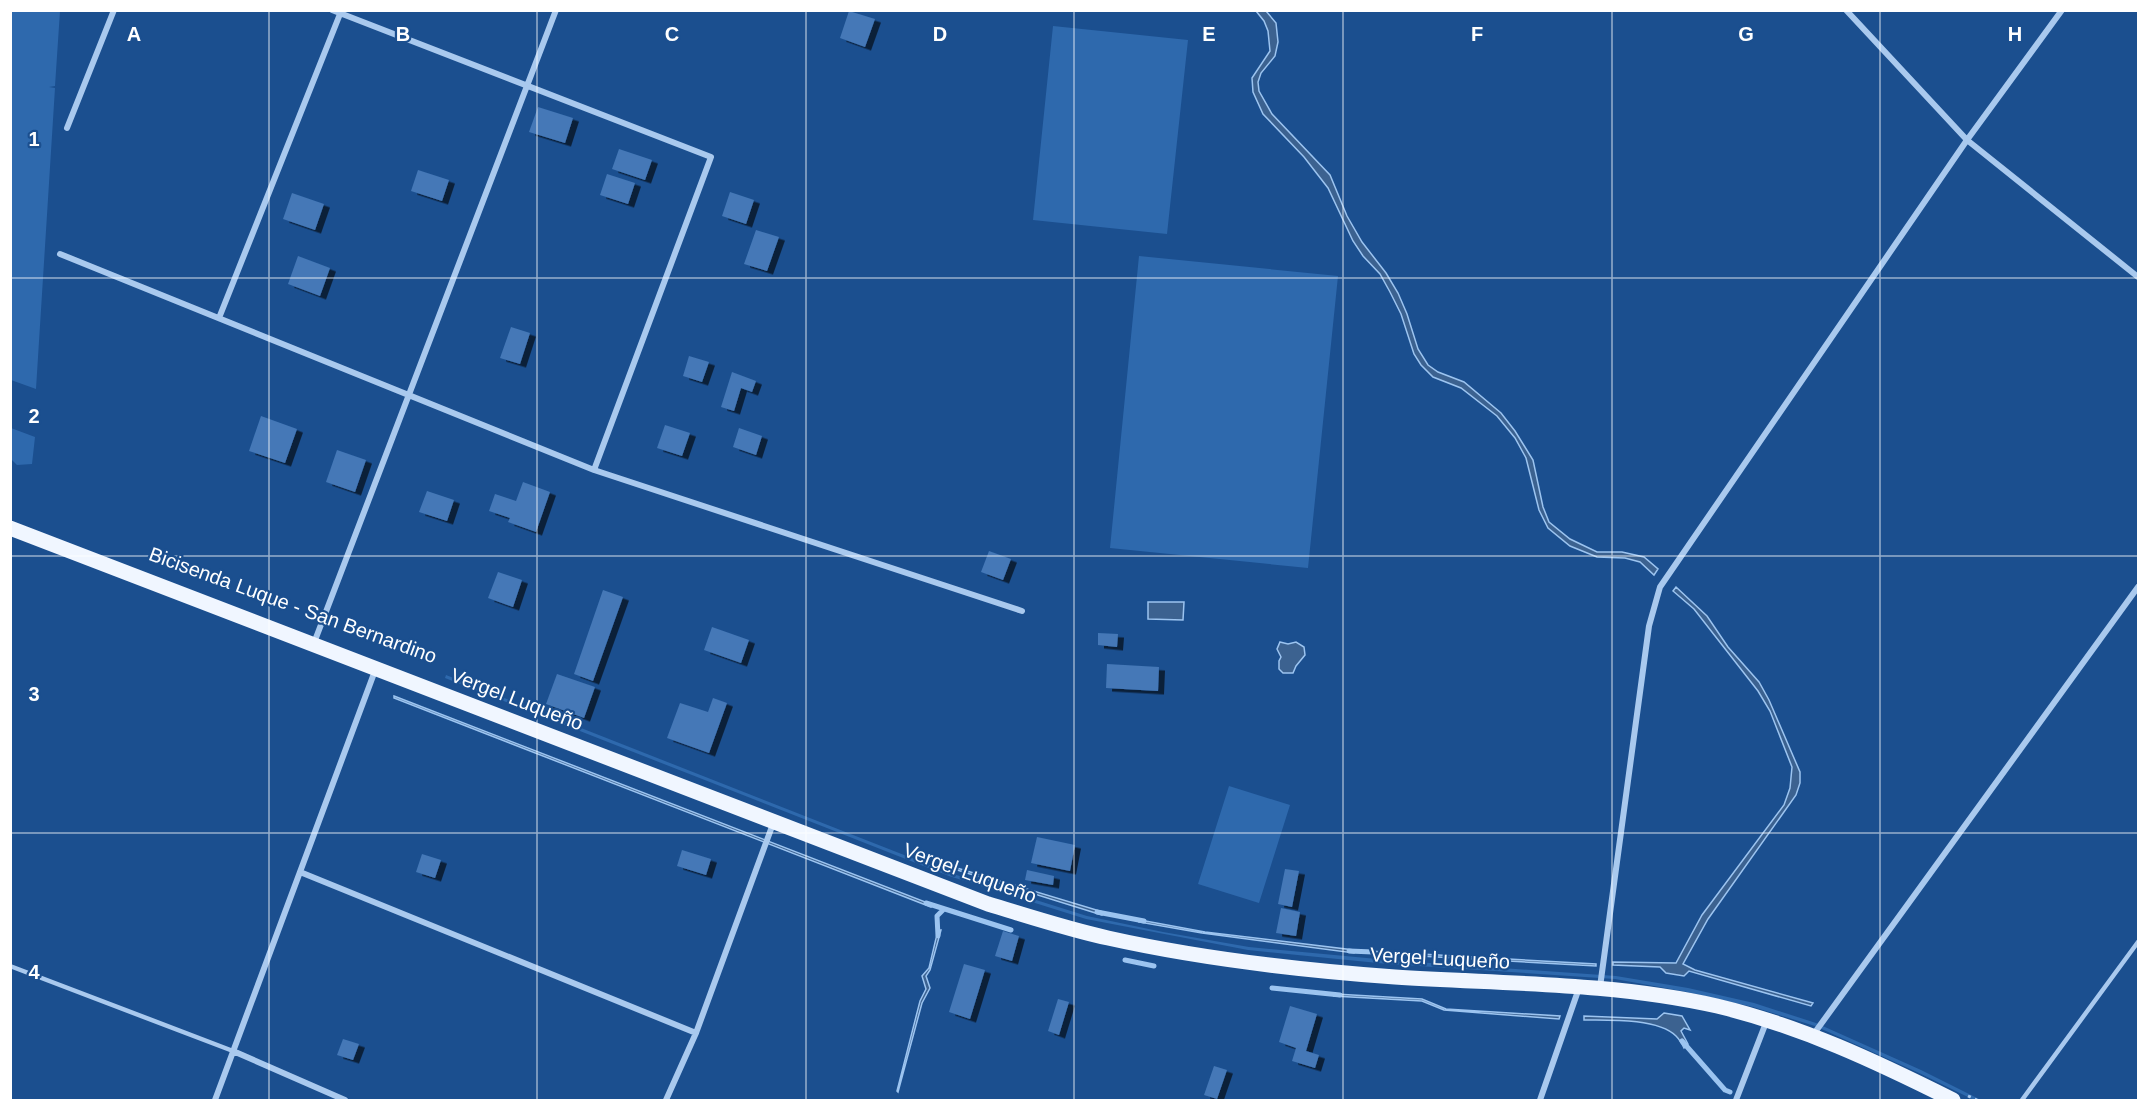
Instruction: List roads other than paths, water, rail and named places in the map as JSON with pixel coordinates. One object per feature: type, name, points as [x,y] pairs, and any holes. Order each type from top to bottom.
[{"type":"main road","name":"Vergel Luqueño","points":[[10,528],[988,904],[1107,938],[1228,960],[1397,977],[1579,986],[1667,996],[1718,1006],[1813,1035],[1855,1052],[1953,1101]]},
{"type":"street","points":[[67,128],[114,10]]},
{"type":"street","points":[[332,10],[711,157],[594,470]]},
{"type":"street","points":[[314,643],[556,10]]},
{"type":"street","points":[[1846,10],[1967,140],[2139,277]]},
{"type":"street","points":[[1600,988],[1649,626],[1660,587],[1967,140],[2062,10]]},
{"type":"street","points":[[219,318],[340,14]]},
{"type":"street","points":[[60,254],[594,470],[1022,611]]},
{"type":"street","points":[[1813,1035],[2139,587]]},
{"type":"street","points":[[215,1101],[376,667]]},
{"type":"street","points":[[666,1101],[696,1033],[774,821]]},
{"type":"street","points":[[300,872],[696,1033]]},
{"type":"street","points":[[1540,1101],[1579,986]]},
{"type":"street","points":[[1736,1101],[1767,1020]]},
{"type":"street","points":[[233,1051],[345,1101]]},
{"type":"lane","points":[[2022,1101],[2139,942]]},
{"type":"lane","points":[[10,966],[233,1051]]},
{"type":"waterway","points":[[926,903],[1011,930]]},
{"type":"waterway","points":[[938,936],[937,916],[944,909]]},
{"type":"waterway","points":[[1097,912],[1144,921]]},
{"type":"waterway","points":[[1349,951],[1373,952]]},
{"type":"waterway","points":[[1125,960],[1154,966]]},
{"type":"waterway","points":[[1272,988],[1340,995]]},
{"type":"waterway","points":[[1682,1041],[1725,1090],[1730,1092]]}]
